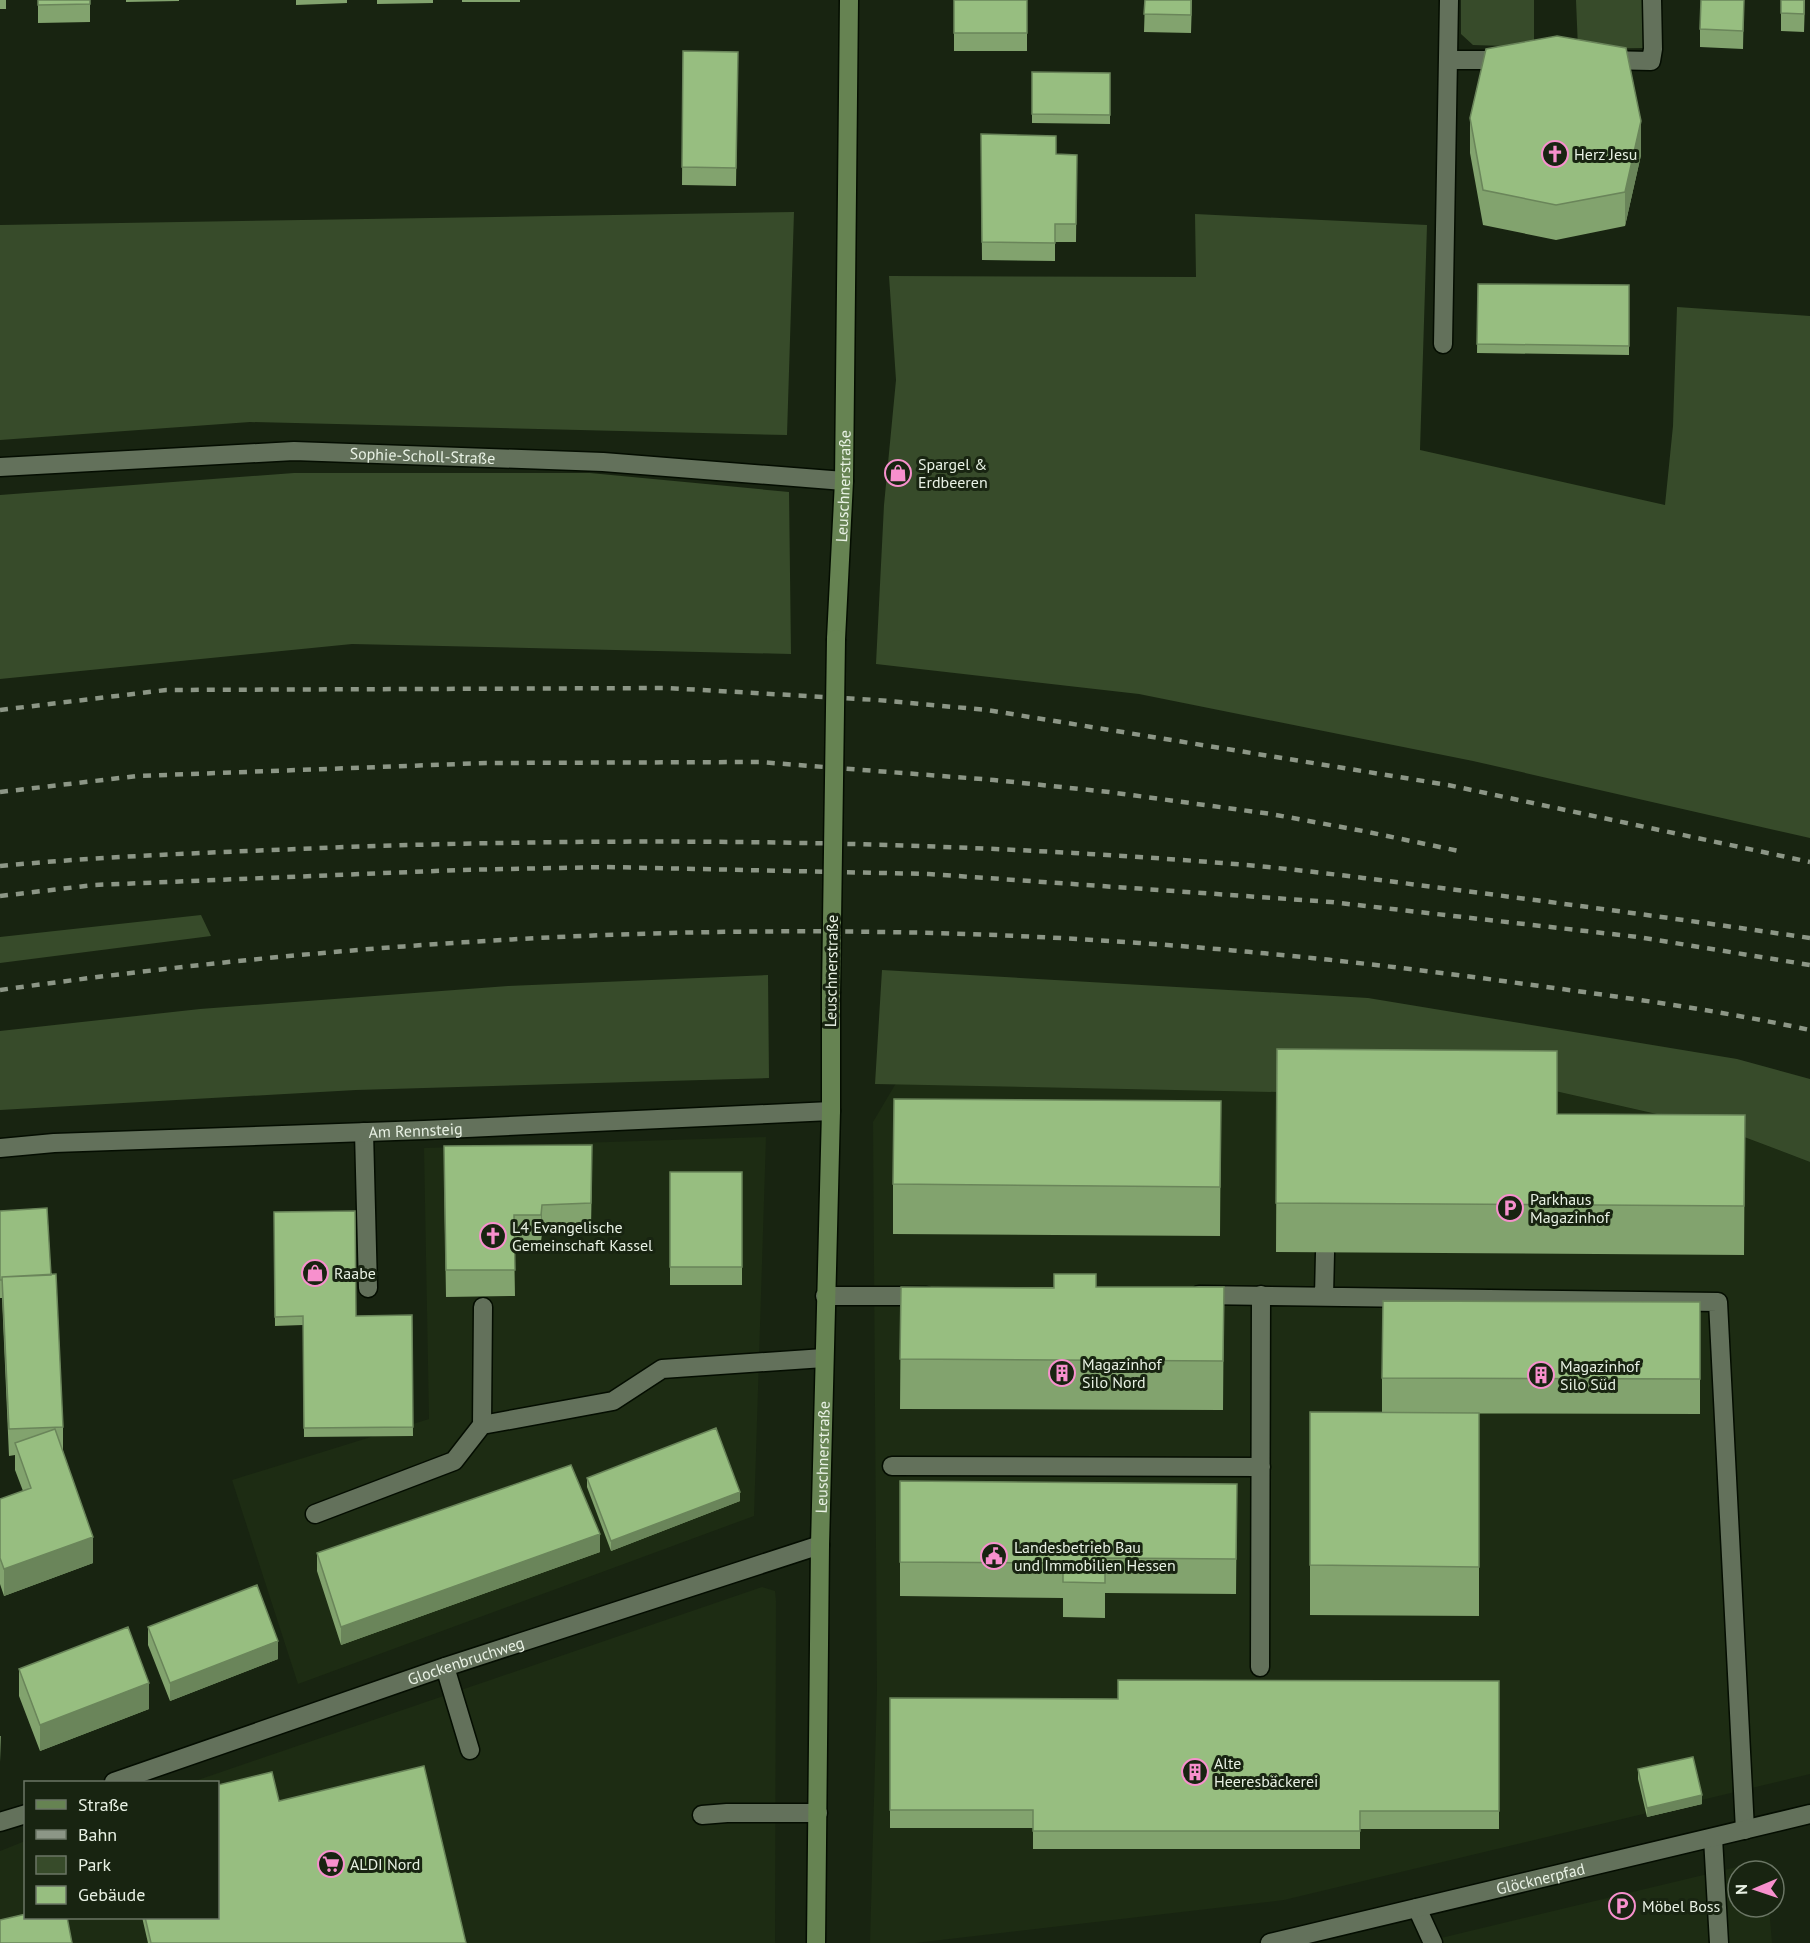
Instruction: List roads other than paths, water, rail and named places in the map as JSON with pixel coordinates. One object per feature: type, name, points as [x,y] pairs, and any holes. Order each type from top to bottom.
[{"type":"main road","name":"Leuschnerstraße","points":[[816,1943],[820,1545],[831,1111],[836,639],[844,481],[849,0]]},
{"type":"street","points":[[1443,344],[1449,0]]},
{"type":"street","points":[[1592,60],[1651,61],[1653,49],[1652,0]]},
{"type":"street","points":[[1448,60],[1524,60]]},
{"type":"street","name":"Sophie-Scholl-Straße","points":[[0,467],[294,451],[603,462],[844,481]]},
{"type":"street","name":"Am Rennsteig","points":[[0,1148],[54,1143],[831,1111]]},
{"type":"street","points":[[364,1132],[368,1288]]},
{"type":"street","points":[[1324,1253],[1324,1296]]},
{"type":"street","points":[[1178,1295],[1718,1302],[1745,1830]]},
{"type":"street","points":[[1260,1667],[1261,1295]]},
{"type":"street","points":[[825,1296],[941,1296]]},
{"type":"street","points":[[315,1514],[454,1461],[482,1425],[483,1307]]},
{"type":"street","points":[[482,1425],[613,1401],[662,1369],[824,1358]]},
{"type":"street","points":[[892,1466],[1261,1467]]},
{"type":"street","name":"Glockenbruchweg","points":[[117,1781],[445,1666],[820,1545]]},
{"type":"street","points":[[445,1666],[470,1750]]},
{"type":"street","points":[[702,1815],[818,1813]]},
{"type":"street","name":"Glöcknerpfad","points":[[1270,1943],[1810,1814]]},
{"type":"street","points":[[0,1822],[24,1815]]},
{"type":"street","points":[[1713,1838],[1719,1943]]},
{"type":"street","points":[[1417,1908],[1433,1943]]},
{"type":"railway","points":[[0,710],[166,690],[667,688],[877,700],[987,710],[1448,785],[1810,862]]},
{"type":"railway","points":[[0,792],[137,776],[486,763],[759,762],[994,780],[1109,792],[1271,814],[1459,851]]},
{"type":"railway","points":[[0,866],[216,852],[565,842],[784,843],[1003,849],[1222,863],[1310,872],[1590,907],[1810,938]]},
{"type":"railway","points":[[0,896],[94,885],[459,870],[606,867],[929,874],[1331,902],[1638,937],[1810,965]]},
{"type":"railway","points":[[0,990],[220,963],[441,944],[662,933],[884,932],[1117,941],[1349,962],[1657,1002],[1810,1030]]},
{"type":"place","name":"Herz Jesu","points":[[1555,154]]},
{"type":"place","name":"Spargel & Erdbeeren","points":[[898,473]]},
{"type":"place","name":"Parkhaus Magazinhof","points":[[1510,1208]]},
{"type":"place","name":"L4 Evangelische Gemeinschaft Kassel","points":[[493,1236]]},
{"type":"place","name":"Raabe","points":[[315,1273]]},
{"type":"place","name":"Magazinhof Silo Nord","points":[[1062,1373]]},
{"type":"place","name":"Magazinhof Silo Süd","points":[[1541,1375]]},
{"type":"place","name":"Landesbetrieb Bau und Immobilien Hessen","points":[[994,1556]]},
{"type":"place","name":"Alte Heeresbäckerei","points":[[1195,1772]]},
{"type":"place","name":"ALDI Nord","points":[[331,1864]]},
{"type":"place","name":"Möbel Boss","points":[[1622,1906]]}]
